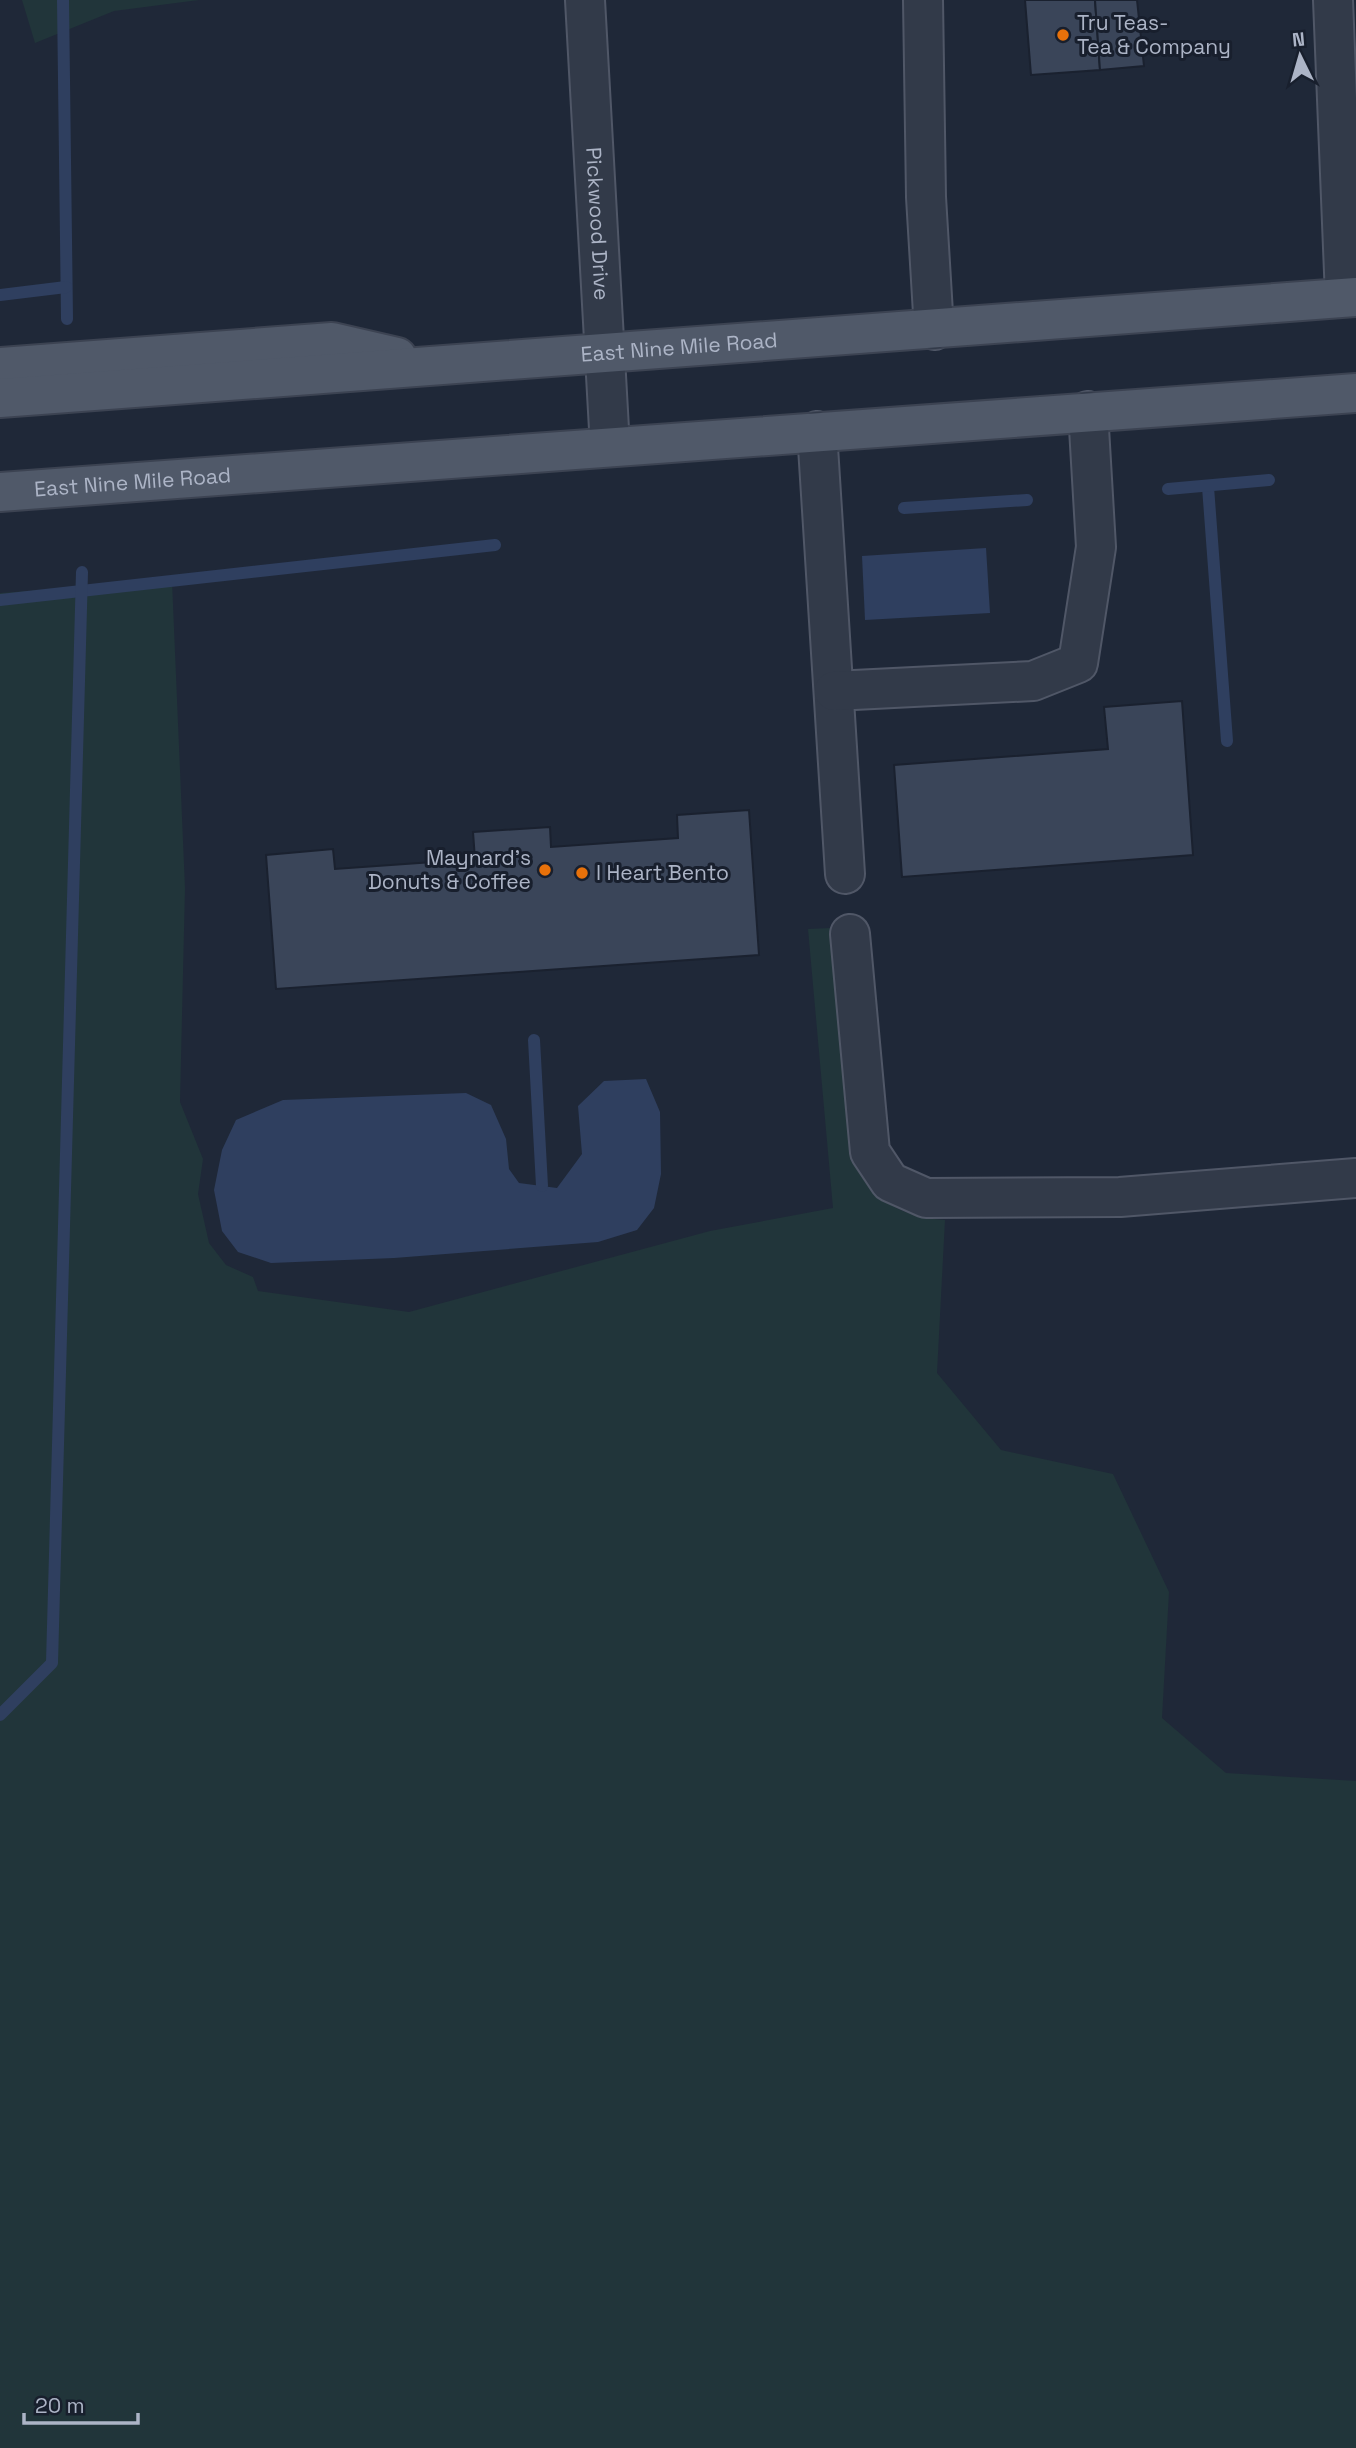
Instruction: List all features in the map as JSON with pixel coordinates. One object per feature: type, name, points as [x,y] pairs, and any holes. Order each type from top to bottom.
[{"type":"main road","name":"East Nine Mile Road","points":[[0,398],[1351,297]]},
{"type":"main road","points":[[0,367],[332,342],[433,365]]},
{"type":"main road","name":"East Nine Mile Road","points":[[0,492],[1356,393]]},
{"type":"street","name":"Pickwood Drive","points":[[585,0],[610,447]]},
{"type":"street","points":[[923,0],[925,177],[934,330]]},
{"type":"street","points":[[1333,0],[1336,112],[1351,297]]},
{"type":"street","points":[[834,691],[1033,681],[1078,663],[1096,547],[1088,411]]},
{"type":"street","points":[[817,431],[845,874]]},
{"type":"street","points":[[850,934],[870,1152],[890,1182],[926,1198],[1120,1197],[1356,1178]]},
{"type":"green space","points":[[22,0],[199,0],[114,11],[35,43]]},
{"type":"green space","points":[[172,581],[185,888],[180,1102],[203,1159],[198,1194],[209,1243],[226,1265],[253,1277],[258,1291],[409,1312],[710,1231],[833,1208],[808,929],[831,928],[851,1154],[866,1182],[887,1202],[913,1215],[945,1220],[937,1373],[1001,1450],[1113,1474],[1169,1592],[1162,1718],[1226,1773],[1356,1781],[1356,2448],[0,2448],[0,593]]},
{"type":"water","points":[[986,548],[990,613],[865,620],[862,556]]},
{"type":"water","points":[[646,1079],[660,1112],[661,1174],[654,1208],[637,1230],[598,1242],[394,1258],[271,1263],[238,1252],[222,1231],[214,1190],[222,1150],[236,1120],[283,1100],[466,1093],[491,1105],[506,1139],[509,1169],[519,1183],[557,1188],[582,1154],[578,1106],[604,1081]]},
{"type":"building","name":"Tru Teas- Tea & Company","points":[[1025,0],[1095,0],[1100,70],[1031,75]]},
{"type":"building","points":[[1095,0],[1137,0],[1144,66],[1100,70]]},
{"type":"building","points":[[1182,701],[1193,855],[902,877],[894,765],[1108,749],[1104,707]]},
{"type":"building","points":[[749,810],[759,955],[276,989],[266,855],[333,849],[335,869],[475,859],[473,832],[550,827],[551,847],[678,838],[677,815]]},
{"type":"waterway","points":[[63,0],[67,319]]},
{"type":"waterway","points":[[0,295],[66,287]]},
{"type":"waterway","points":[[1168,489],[1269,480]]},
{"type":"waterway","points":[[1208,487],[1227,741]]},
{"type":"waterway","points":[[904,508],[1027,500]]},
{"type":"waterway","points":[[0,600],[495,545]]},
{"type":"waterway","points":[[0,1715],[52,1663],[82,572]]},
{"type":"waterway","points":[[534,1040],[542,1186]]},
{"type":"place","name":"Tru Teas- Tea & Company","points":[[1063,35]]},
{"type":"place","name":"Maynard's Donuts & Coffee","points":[[545,870]]},
{"type":"place","name":"I Heart Bento","points":[[582,873]]}]
